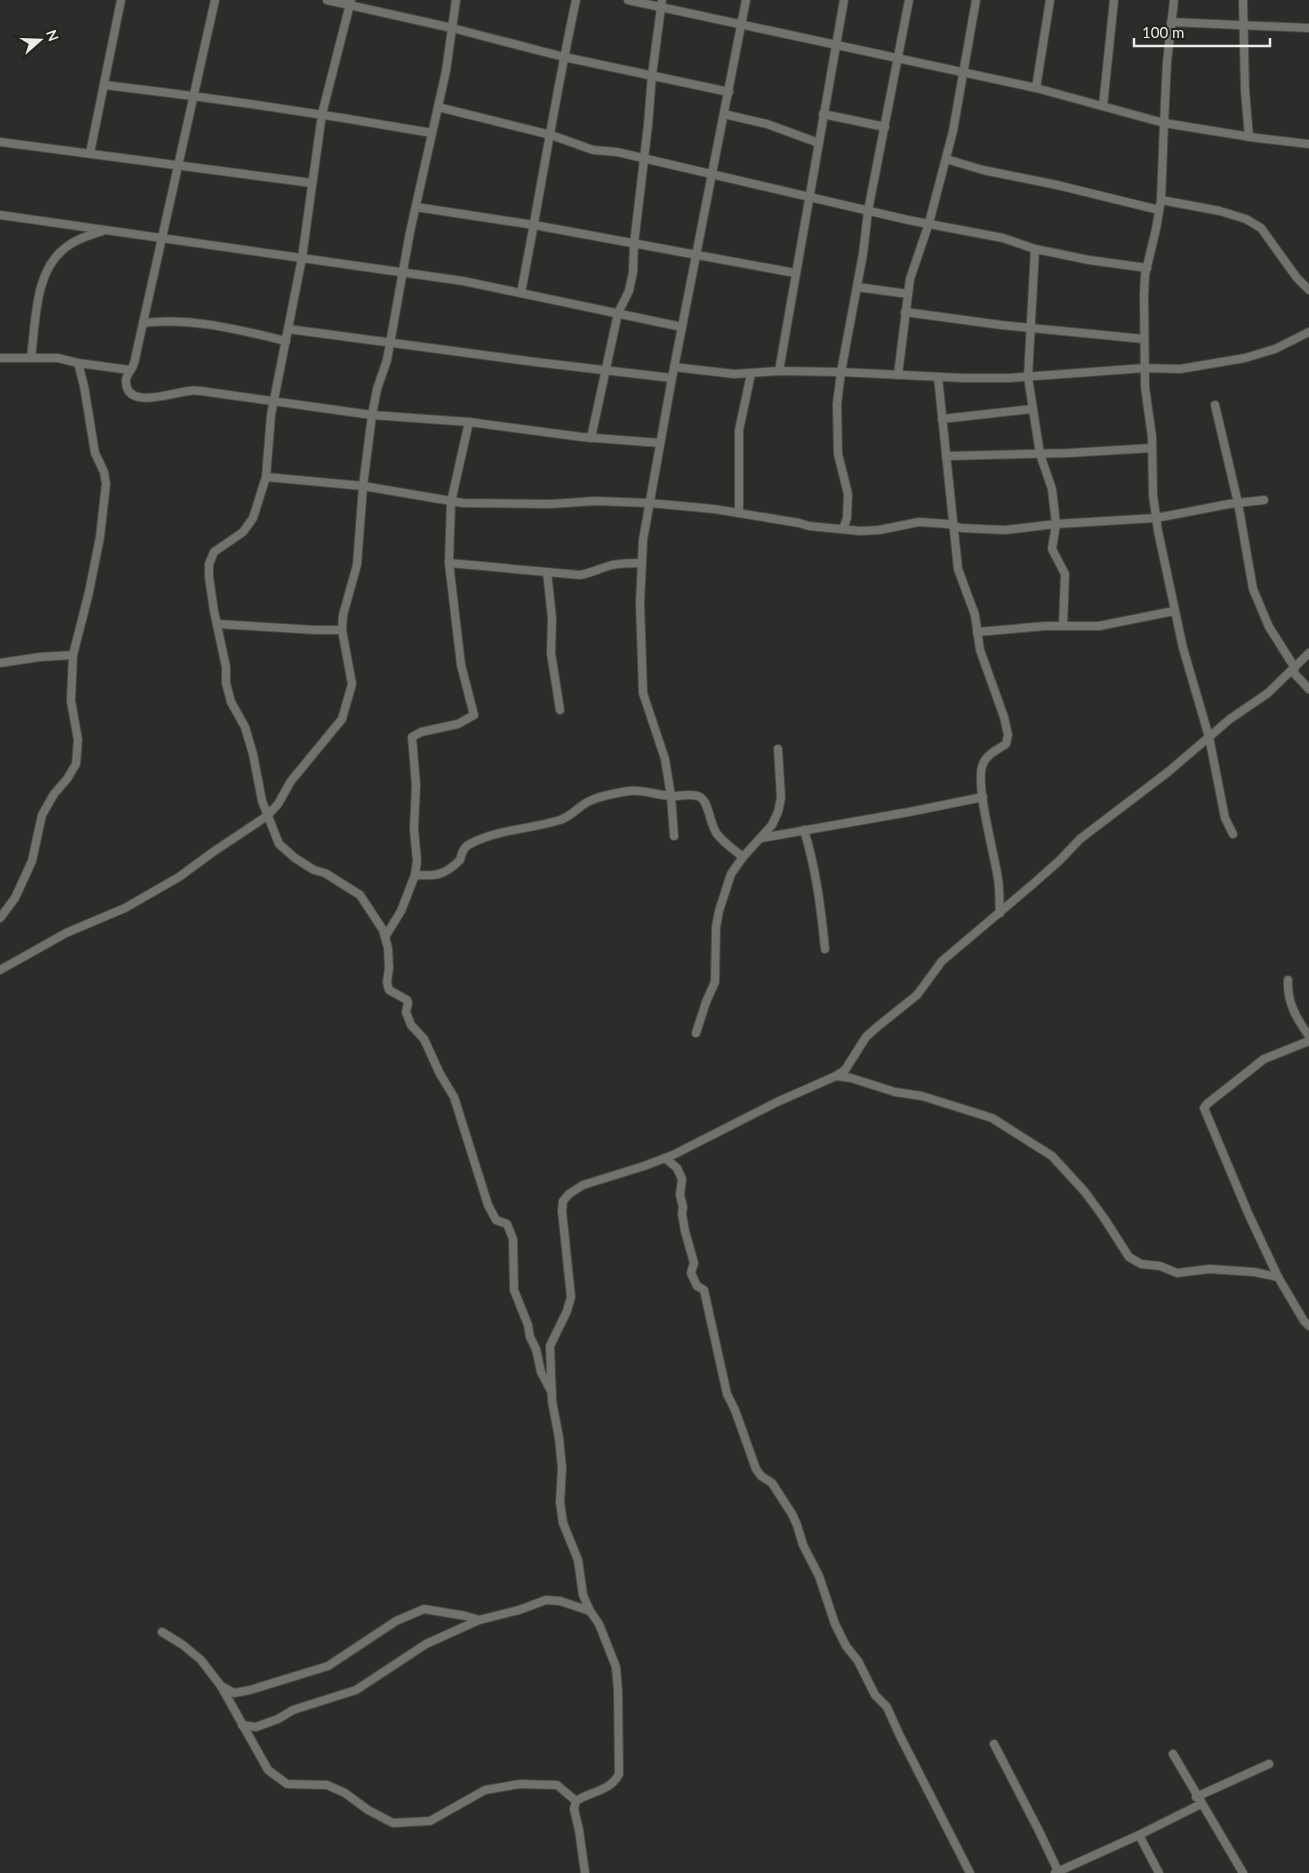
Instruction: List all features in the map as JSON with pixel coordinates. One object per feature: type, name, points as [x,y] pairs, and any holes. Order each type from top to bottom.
[{"type":"street","points":[[90,153],[121,0]]},
{"type":"street","points":[[215,0],[134,364],[127,376],[126,385],[130,393],[140,397],[153,398],[190,390],[201,391],[372,415],[469,422],[591,438],[660,443]]},
{"type":"street","points":[[327,0],[350,3],[564,57],[729,92]]},
{"type":"street","points":[[0,970],[66,933],[125,908],[178,877],[267,816],[278,804],[291,781],[342,719],[352,684],[342,630],[343,615],[356,565],[372,415],[390,343],[416,207],[446,71],[456,0]]},
{"type":"street","points":[[521,293],[576,0]]},
{"type":"street","points":[[628,0],[661,4],[834,45],[1036,88],[1164,123],[1249,137],[1309,144]]},
{"type":"street","points":[[674,836],[671,796],[665,759],[643,693],[640,603],[643,540],[674,367],[746,0]]},
{"type":"street","points":[[779,371],[795,273],[810,198],[834,45],[844,0]]},
{"type":"street","points":[[843,529],[847,518],[848,494],[838,454],[837,404],[868,210],[909,0]]},
{"type":"street","points":[[898,375],[908,294],[915,262],[929,223],[953,131],[976,0]]},
{"type":"street","points":[[1036,88],[1050,0]]},
{"type":"street","points":[[1174,0],[1167,62],[1161,200],[1147,268],[1144,294],[1145,386],[1150,418],[1153,496],[1174,611],[1208,738],[1225,818],[1233,834]]},
{"type":"street","points":[[1243,0],[1245,90],[1249,137]]},
{"type":"street","points":[[1103,106],[1112,1]]},
{"type":"street","points":[[350,3],[322,114],[302,258],[271,415],[266,477],[253,518],[243,532],[214,552],[209,564],[209,577],[226,667],[226,683],[231,702],[244,727],[254,754],[262,801],[278,844],[295,858],[360,895],[383,930],[388,948],[389,968],[387,982],[389,990],[407,1000],[406,1012],[411,1025],[424,1039],[440,1074],[454,1097],[488,1205],[496,1220],[507,1224],[513,1239],[514,1290],[536,1349],[541,1372],[552,1393]]},
{"type":"street","points":[[591,438],[604,370],[618,313],[629,291],[633,272],[634,244],[661,4]]},
{"type":"street","points":[[1172,22],[1309,28]]},
{"type":"street","points":[[105,85],[194,95],[432,133]]},
{"type":"street","points":[[438,107],[551,135],[593,150],[618,152],[810,198],[1003,238],[1035,250],[1147,268]]},
{"type":"street","points":[[724,114],[767,124],[819,144]]},
{"type":"street","points":[[824,114],[885,127]]},
{"type":"street","points":[[0,142],[312,183]]},
{"type":"street","points":[[946,159],[983,170],[1057,185],[1159,210]]},
{"type":"street","points":[[1161,200],[1220,211],[1246,219],[1261,228],[1296,278],[1309,290]]},
{"type":"street","points":[[416,207],[534,225],[795,273]]},
{"type":"street","points":[[0,215],[463,281],[682,327]]},
{"type":"street","points":[[31,357],[39,296],[44,276],[52,262],[64,249],[78,239],[105,230]]},
{"type":"street","points":[[1035,250],[1028,377],[1040,454],[1052,489],[1056,524],[1052,549],[1065,574],[1063,626]]},
{"type":"street","points":[[857,287],[908,294]]},
{"type":"street","points":[[905,312],[1030,328],[1144,339]]},
{"type":"street","points":[[143,323],[157,321],[227,326],[286,341]]},
{"type":"street","points":[[288,329],[672,378]]},
{"type":"street","points":[[674,367],[734,374],[779,371],[938,377],[1028,377],[1145,368],[1180,369],[1245,358],[1275,349],[1309,332]]},
{"type":"street","points":[[0,358],[58,358],[78,363],[130,370]]},
{"type":"street","points":[[0,918],[15,898],[32,861],[42,815],[54,794],[67,779],[76,764],[78,740],[71,701],[73,655],[89,592],[100,537],[106,484],[104,472],[95,453],[84,386],[78,363]]},
{"type":"street","points":[[739,512],[739,430],[751,374]]},
{"type":"street","points":[[938,377],[958,568],[972,607],[980,650],[1004,717],[1008,735],[1006,744],[988,756],[982,766],[983,797],[999,882],[1000,914]]},
{"type":"street","points":[[1215,405],[1238,503],[1253,589],[1269,627],[1293,669],[1309,689]]},
{"type":"street","points":[[942,419],[1032,409]]},
{"type":"street","points":[[385,937],[401,911],[417,861],[414,829],[416,785],[412,737],[421,732],[458,724],[474,716],[461,665],[449,563],[451,502],[469,422]]},
{"type":"street","points":[[946,456],[1040,454],[1152,448]]},
{"type":"street","points":[[266,477],[363,486],[464,504],[595,501],[649,503],[739,512],[809,526],[880,530],[918,522],[1004,530],[1056,524],[1156,518],[1264,500]]},
{"type":"street","points":[[449,563],[580,575],[590,574],[624,563],[642,563]]},
{"type":"street","points":[[547,572],[552,618],[551,653],[560,710]]},
{"type":"street","points":[[977,632],[1046,626],[1099,626],[1174,611]]},
{"type":"street","points":[[217,624],[342,630]]},
{"type":"street","points":[[585,1873],[580,1830],[574,1809],[576,1801],[585,1795],[610,1786],[615,1782],[619,1774],[618,1691],[616,1667],[599,1624],[590,1611],[583,1595],[578,1560],[563,1522],[560,1502],[562,1468],[552,1393],[550,1346],[567,1311],[571,1297],[562,1211],[563,1202],[569,1194],[583,1185],[607,1179],[665,1158],[845,1070],[872,1032],[917,995],[942,961],[1000,914],[1059,861],[1080,839],[1168,772],[1230,719],[1268,693],[1309,653]]},
{"type":"street","points":[[0,664],[40,657],[73,655]]},
{"type":"street","points":[[696,1033],[715,982],[714,949],[719,911],[731,874],[742,857],[772,825],[778,812],[780,789],[778,749]]},
{"type":"street","points":[[414,875],[436,876],[443,873],[460,860],[462,852],[470,844],[497,833],[534,827],[560,819],[573,814],[583,804],[592,800],[631,791],[645,791],[671,796],[699,796],[703,799],[717,834],[742,857]]},
{"type":"street","points":[[761,838],[983,797]]},
{"type":"street","points":[[804,830],[813,859],[825,949]]},
{"type":"street","points":[[1288,980],[1288,994],[1292,1009],[1309,1036]]},
{"type":"street","points":[[1309,1041],[1264,1059],[1204,1108],[1248,1213],[1278,1277],[1309,1326]]},
{"type":"street","points":[[836,1076],[851,1078],[895,1092],[922,1096],[992,1118],[1052,1156],[1085,1192],[1104,1218],[1128,1257],[1140,1264],[1160,1266],[1177,1273],[1209,1268],[1254,1272],[1278,1277]]},
{"type":"street","points":[[665,1158],[677,1168],[682,1179],[680,1196],[683,1207],[682,1214],[694,1263],[691,1273],[697,1286],[704,1290],[727,1394],[735,1410],[756,1469],[761,1476],[772,1483],[792,1514],[803,1545],[819,1576],[835,1624],[846,1646],[858,1661],[875,1695],[887,1707],[970,1873]]},
{"type":"street","points":[[242,1725],[256,1727],[278,1719],[293,1710],[356,1690],[426,1644],[479,1620],[519,1610],[546,1600],[560,1601],[590,1611]]},
{"type":"street","points":[[220,1686],[234,1693],[250,1690],[328,1666],[396,1621],[424,1609],[479,1620]]},
{"type":"street","points":[[162,1632],[183,1645],[201,1660],[220,1686],[268,1770],[287,1784],[327,1785],[345,1793],[368,1810],[393,1823],[430,1821],[485,1790],[520,1784],[556,1785],[576,1801]]},
{"type":"street","points":[[994,1744],[1038,1829],[1057,1873],[1139,1835],[1198,1800],[1269,1764]]},
{"type":"street","points":[[1173,1754],[1198,1800],[1243,1873]]},
{"type":"street","points":[[1139,1835],[1159,1873]]}]
